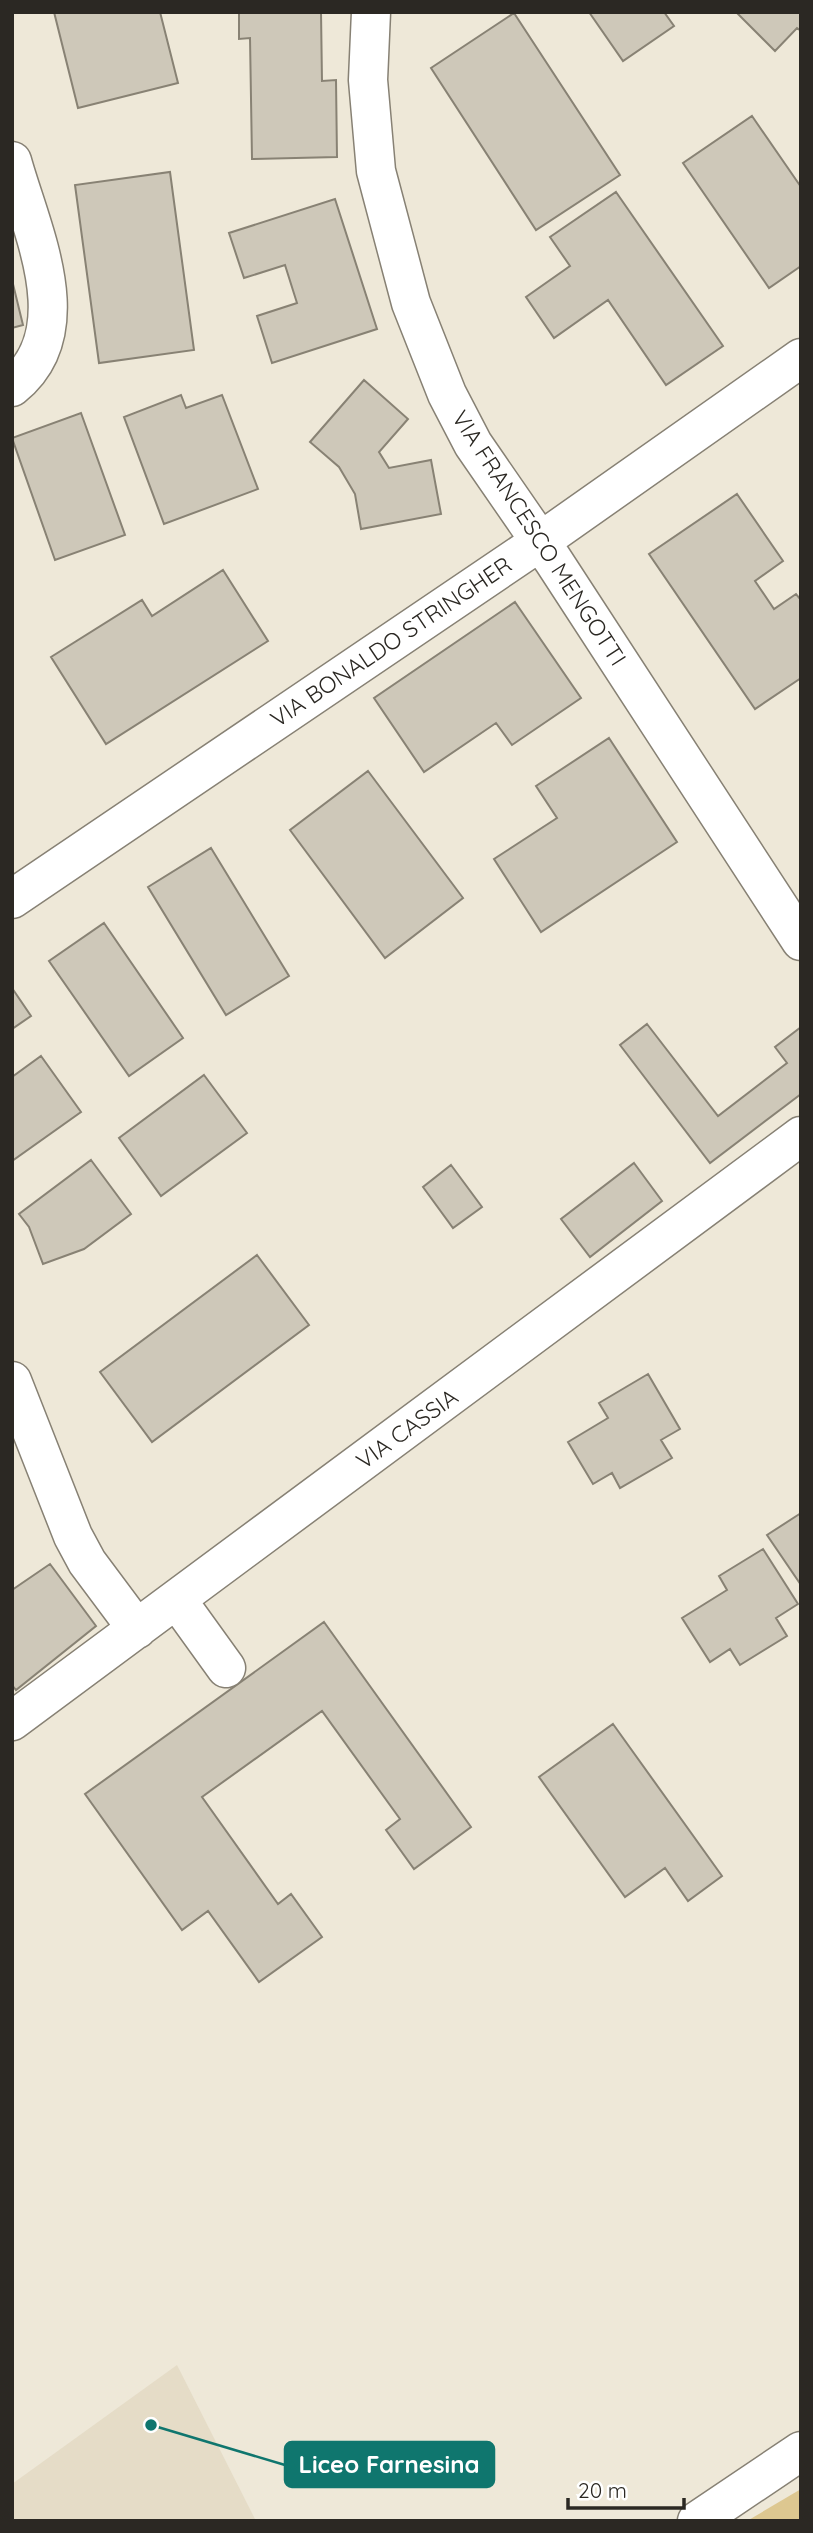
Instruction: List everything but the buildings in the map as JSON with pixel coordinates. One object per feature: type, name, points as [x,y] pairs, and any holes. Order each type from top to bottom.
[{"type":"street","name":"VIA FRANCESCO MENGOTTI","points":[[371,12],[369,80],[372,141],[385,213],[411,303],[457,416],[801,941]]},
{"type":"street","points":[[12,161],[43,268],[49,313],[43,341],[34,362],[12,387]]},
{"type":"street","name":"VIA BONALDO STRINGHER","points":[[12,899],[541,541],[801,358]]},
{"type":"street","name":"VIA CASSIA","points":[[12,1721],[801,1136]]},
{"type":"street","points":[[12,1381],[73,1536],[87,1562],[136,1629]]},
{"type":"street","points":[[177,1600],[226,1668]]},
{"type":"street","points":[[697,2521],[801,2451]]},
{"type":"shaded area","points":[[177,2365],[256,2521],[12,2521],[12,2484]]},
{"type":"shaded area","points":[[801,2489],[801,2521],[747,2521]]},
{"type":"place","name":"Liceo Farnesina","points":[[151,2425]]}]
